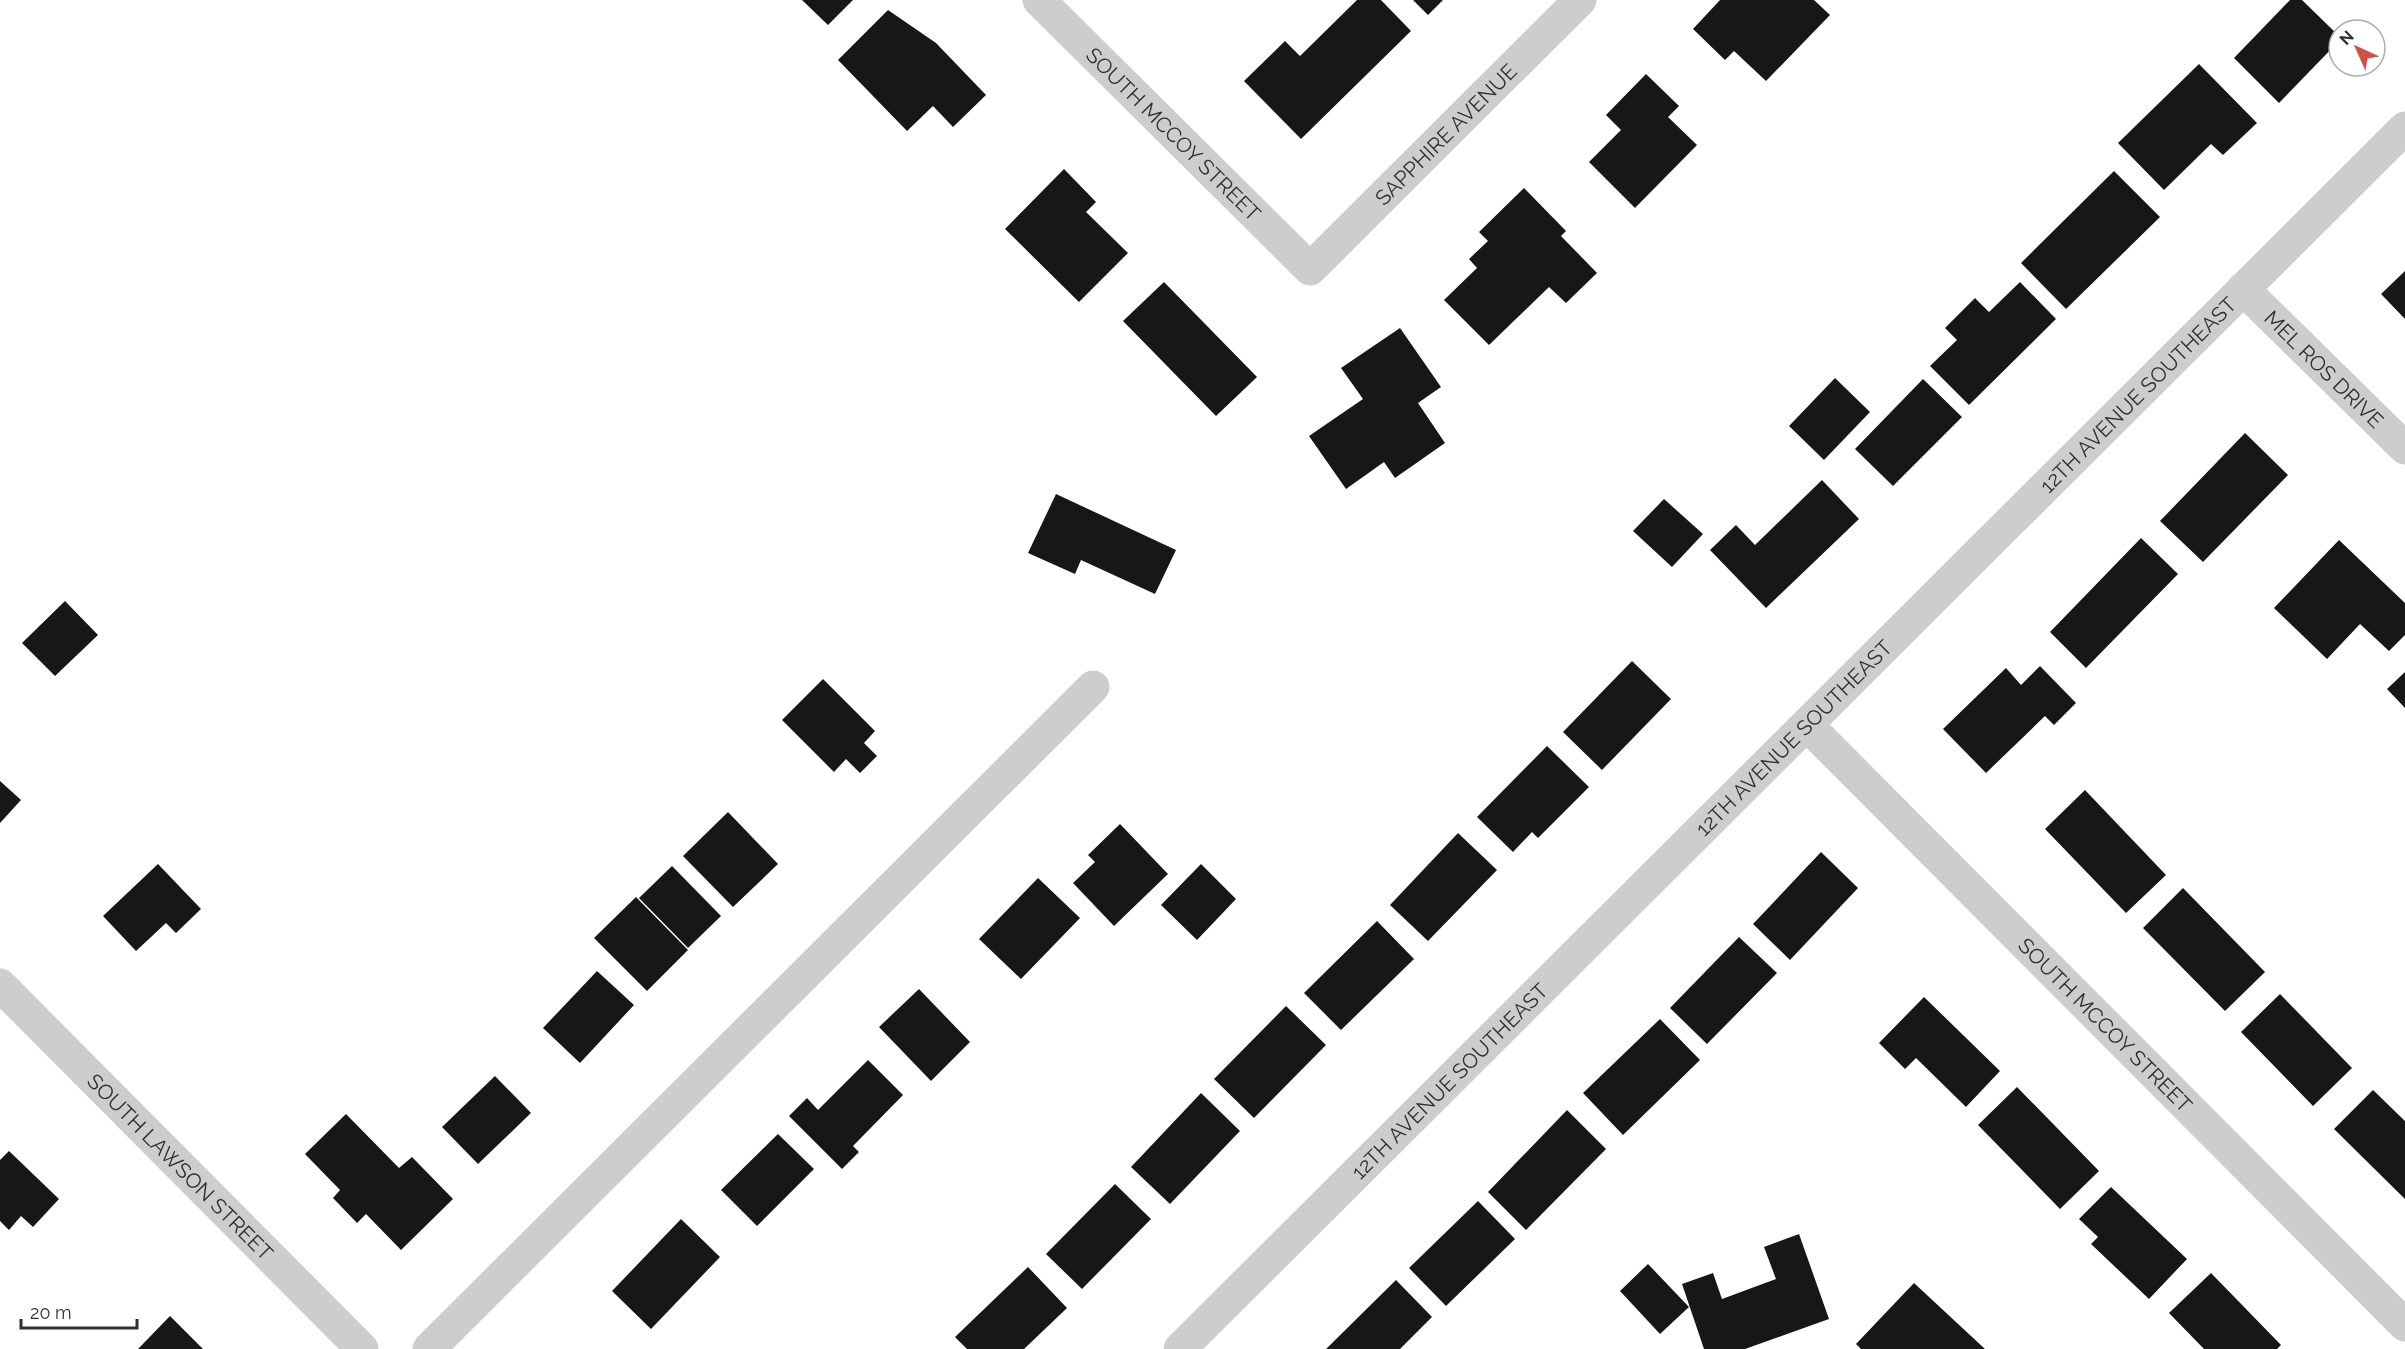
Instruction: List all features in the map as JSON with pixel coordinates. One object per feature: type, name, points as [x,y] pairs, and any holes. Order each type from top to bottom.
[{"type":"street","name":"SOUTH MCCOY STREET","points":[[1039,0],[1310,269]]},
{"type":"street","name":"SAPPHIRE AVENUE","points":[[1310,269],[1580,0]]},
{"type":"street","name":"12TH AVENUE SOUTHEAST","points":[[1180,1349],[2405,128]]},
{"type":"street","name":"MEL ROS DRIVE","points":[[2243,289],[2405,448]]},
{"type":"street","points":[[429,1349],[1093,687]]},
{"type":"street","name":"SOUTH MCCOY STREET","points":[[1807,725],[2405,1325]]},
{"type":"street","name":"SOUTH LAWSON STREET","points":[[0,985],[362,1349]]},
{"type":"building","points":[[802,0],[853,0],[828,25]]},
{"type":"building","points":[[1357,0],[1381,0],[1411,31],[1301,139],[1244,81],[1285,41],[1300,56]]},
{"type":"building","points":[[1413,0],[1443,0],[1428,15]]},
{"type":"building","points":[[1720,0],[1814,0],[1830,15],[1766,81],[1734,51],[1725,60],[1693,29]]},
{"type":"building","points":[[2290,0],[2302,0],[2327,24],[2327,53],[2279,103],[2234,58]]},
{"type":"building","points":[[888,10],[936,43],[986,95],[953,127],[933,106],[907,131],[838,60]]},
{"type":"building","points":[[2199,64],[2257,123],[2223,155],[2211,144],[2164,190],[2118,143]]},
{"type":"building","points":[[1646,74],[1679,106],[1668,117],[1697,145],[1635,208],[1589,162],[1621,130],[1606,115]]},
{"type":"building","points":[[1064,169],[1096,202],[1086,212],[1128,253],[1079,302],[1005,229]]},
{"type":"building","points":[[2114,171],[2160,217],[2066,309],[2021,263]]},
{"type":"building","points":[[1524,188],[1566,231],[1561,236],[1597,273],[1566,303],[1549,287],[1489,345],[1444,300],[1477,268],[1469,259],[1488,241],[1479,232]]},
{"type":"building","points":[[2405,271],[2405,319],[2381,294]]},
{"type":"building","points":[[1164,282],[1257,377],[1216,416],[1123,321]]},
{"type":"building","points":[[2020,282],[2056,319],[1969,405],[1930,366],[1957,340],[1945,328],[1975,298],[1989,312]]},
{"type":"building","points":[[1400,328],[1441,387],[1418,403],[1445,443],[1395,478],[1384,462],[1346,489],[1309,436],[1363,399],[1341,368]]},
{"type":"building","points":[[1835,378],[1870,412],[1824,460],[1789,426]]},
{"type":"building","points":[[1923,379],[1962,417],[1893,486],[1855,449]]},
{"type":"building","points":[[2245,433],[2288,475],[2203,562],[2160,521]]},
{"type":"building","points":[[1822,480],[1859,519],[1766,608],[1710,550],[1736,525],[1755,545]]},
{"type":"building","points":[[1056,494],[1176,550],[1155,594],[1081,560],[1075,574],[1028,553]]},
{"type":"building","points":[[1664,499],[1703,534],[1672,567],[1633,531]]},
{"type":"building","points":[[2141,538],[2178,574],[2086,668],[2050,632]]},
{"type":"building","points":[[2339,540],[2405,603],[2405,635],[2389,651],[2360,624],[2327,659],[2274,608]]},
{"type":"building","points":[[65,601],[98,635],[55,676],[22,643]]},
{"type":"building","points":[[1632,661],[1671,699],[1602,770],[1563,732]]},
{"type":"building","points":[[2040,666],[2076,703],[2054,725],[2045,716],[1986,773],[1943,729],[2006,668],[2021,685]]},
{"type":"building","points":[[2405,672],[2405,708],[2387,689]]},
{"type":"building","points":[[823,679],[875,731],[864,743],[877,756],[860,773],[846,759],[834,772],[782,720]]},
{"type":"building","points":[[1547,746],[1589,787],[1538,838],[1532,832],[1513,852],[1477,817]]},
{"type":"building","points":[[0,781],[21,800],[0,823]]},
{"type":"building","points":[[2085,790],[2166,875],[2126,913],[2045,829]]},
{"type":"building","points":[[728,812],[778,864],[733,907],[683,856]]},
{"type":"building","points":[[1120,824],[1168,874],[1114,926],[1073,883],[1095,862],[1088,855]]},
{"type":"building","points":[[1458,833],[1497,870],[1428,941],[1390,905]]},
{"type":"building","points":[[1821,852],[1858,888],[1790,960],[1753,924]]},
{"type":"building","points":[[158,864],[201,909],[176,933],[166,923],[136,951],[103,916]]},
{"type":"building","points":[[1201,864],[1236,899],[1197,940],[1161,905]]},
{"type":"building","points":[[672,866],[721,916],[688,948],[639,898]]},
{"type":"building","points":[[1038,878],[1080,918],[1021,979],[979,939]]},
{"type":"building","points":[[2183,888],[2265,972],[2225,1011],[2143,928]]},
{"type":"building","points":[[636,897],[688,950],[647,991],[594,938]]},
{"type":"building","points":[[1377,921],[1414,959],[1341,1030],[1304,993]]},
{"type":"building","points":[[1739,937],[1777,973],[1707,1044],[1670,1008]]},
{"type":"building","points":[[597,971],[634,1005],[580,1063],[543,1028]]},
{"type":"building","points":[[919,989],[970,1042],[931,1081],[879,1027]]},
{"type":"building","points":[[2280,994],[2352,1068],[2313,1106],[2241,1032]]},
{"type":"building","points":[[1924,997],[2000,1071],[1966,1107],[1916,1058],[1905,1069],[1879,1043]]},
{"type":"building","points":[[1286,1006],[1326,1045],[1254,1118],[1214,1079]]},
{"type":"building","points":[[1660,1019],[1700,1060],[1623,1135],[1583,1093]]},
{"type":"building","points":[[868,1060],[903,1095],[853,1146],[859,1152],[842,1169],[789,1116],[807,1098],[818,1110]]},
{"type":"building","points":[[495,1076],[531,1113],[478,1164],[442,1127]]},
{"type":"building","points":[[2017,1087],[2099,1171],[2060,1209],[1978,1125]]},
{"type":"building","points":[[2373,1090],[2405,1121],[2405,1199],[2334,1129]]},
{"type":"building","points":[[1201,1093],[1240,1131],[1170,1204],[1131,1167]]},
{"type":"building","points":[[1567,1110],[1606,1149],[1526,1230],[1488,1192]]},
{"type":"building","points":[[346,1114],[399,1168],[412,1157],[453,1199],[401,1250],[366,1214],[357,1223],[333,1198],[340,1190],[305,1154]]},
{"type":"building","points":[[778,1134],[814,1169],[757,1226],[721,1190]]},
{"type":"building","points":[[9,1151],[59,1199],[33,1227],[21,1216],[9,1230],[0,1221],[0,1160]]},
{"type":"building","points":[[1115,1184],[1151,1219],[1082,1289],[1046,1254]]},
{"type":"building","points":[[2111,1187],[2187,1259],[2149,1299],[2091,1244],[2098,1237],[2079,1219]]},
{"type":"building","points":[[1478,1201],[1515,1239],[1446,1306],[1409,1268]]},
{"type":"building","points":[[681,1219],[720,1257],[651,1329],[612,1291]]},
{"type":"building","points":[[1799,1234],[1829,1319],[1745,1349],[1704,1349],[1682,1284],[1713,1273],[1722,1299],[1776,1279],[1764,1247]]},
{"type":"building","points":[[1648,1264],[1689,1307],[1660,1334],[1620,1291]]},
{"type":"building","points":[[1028,1267],[1067,1308],[1024,1349],[967,1349],[955,1337]]},
{"type":"building","points":[[2211,1273],[2281,1345],[2277,1349],[2204,1349],[2169,1313]]},
{"type":"building","points":[[1396,1280],[1432,1317],[1400,1349],[1326,1349]]},
{"type":"building","points":[[1914,1283],[1985,1349],[1861,1349],[1856,1344]]},
{"type":"building","points":[[170,1316],[203,1349],[138,1349]]}]
